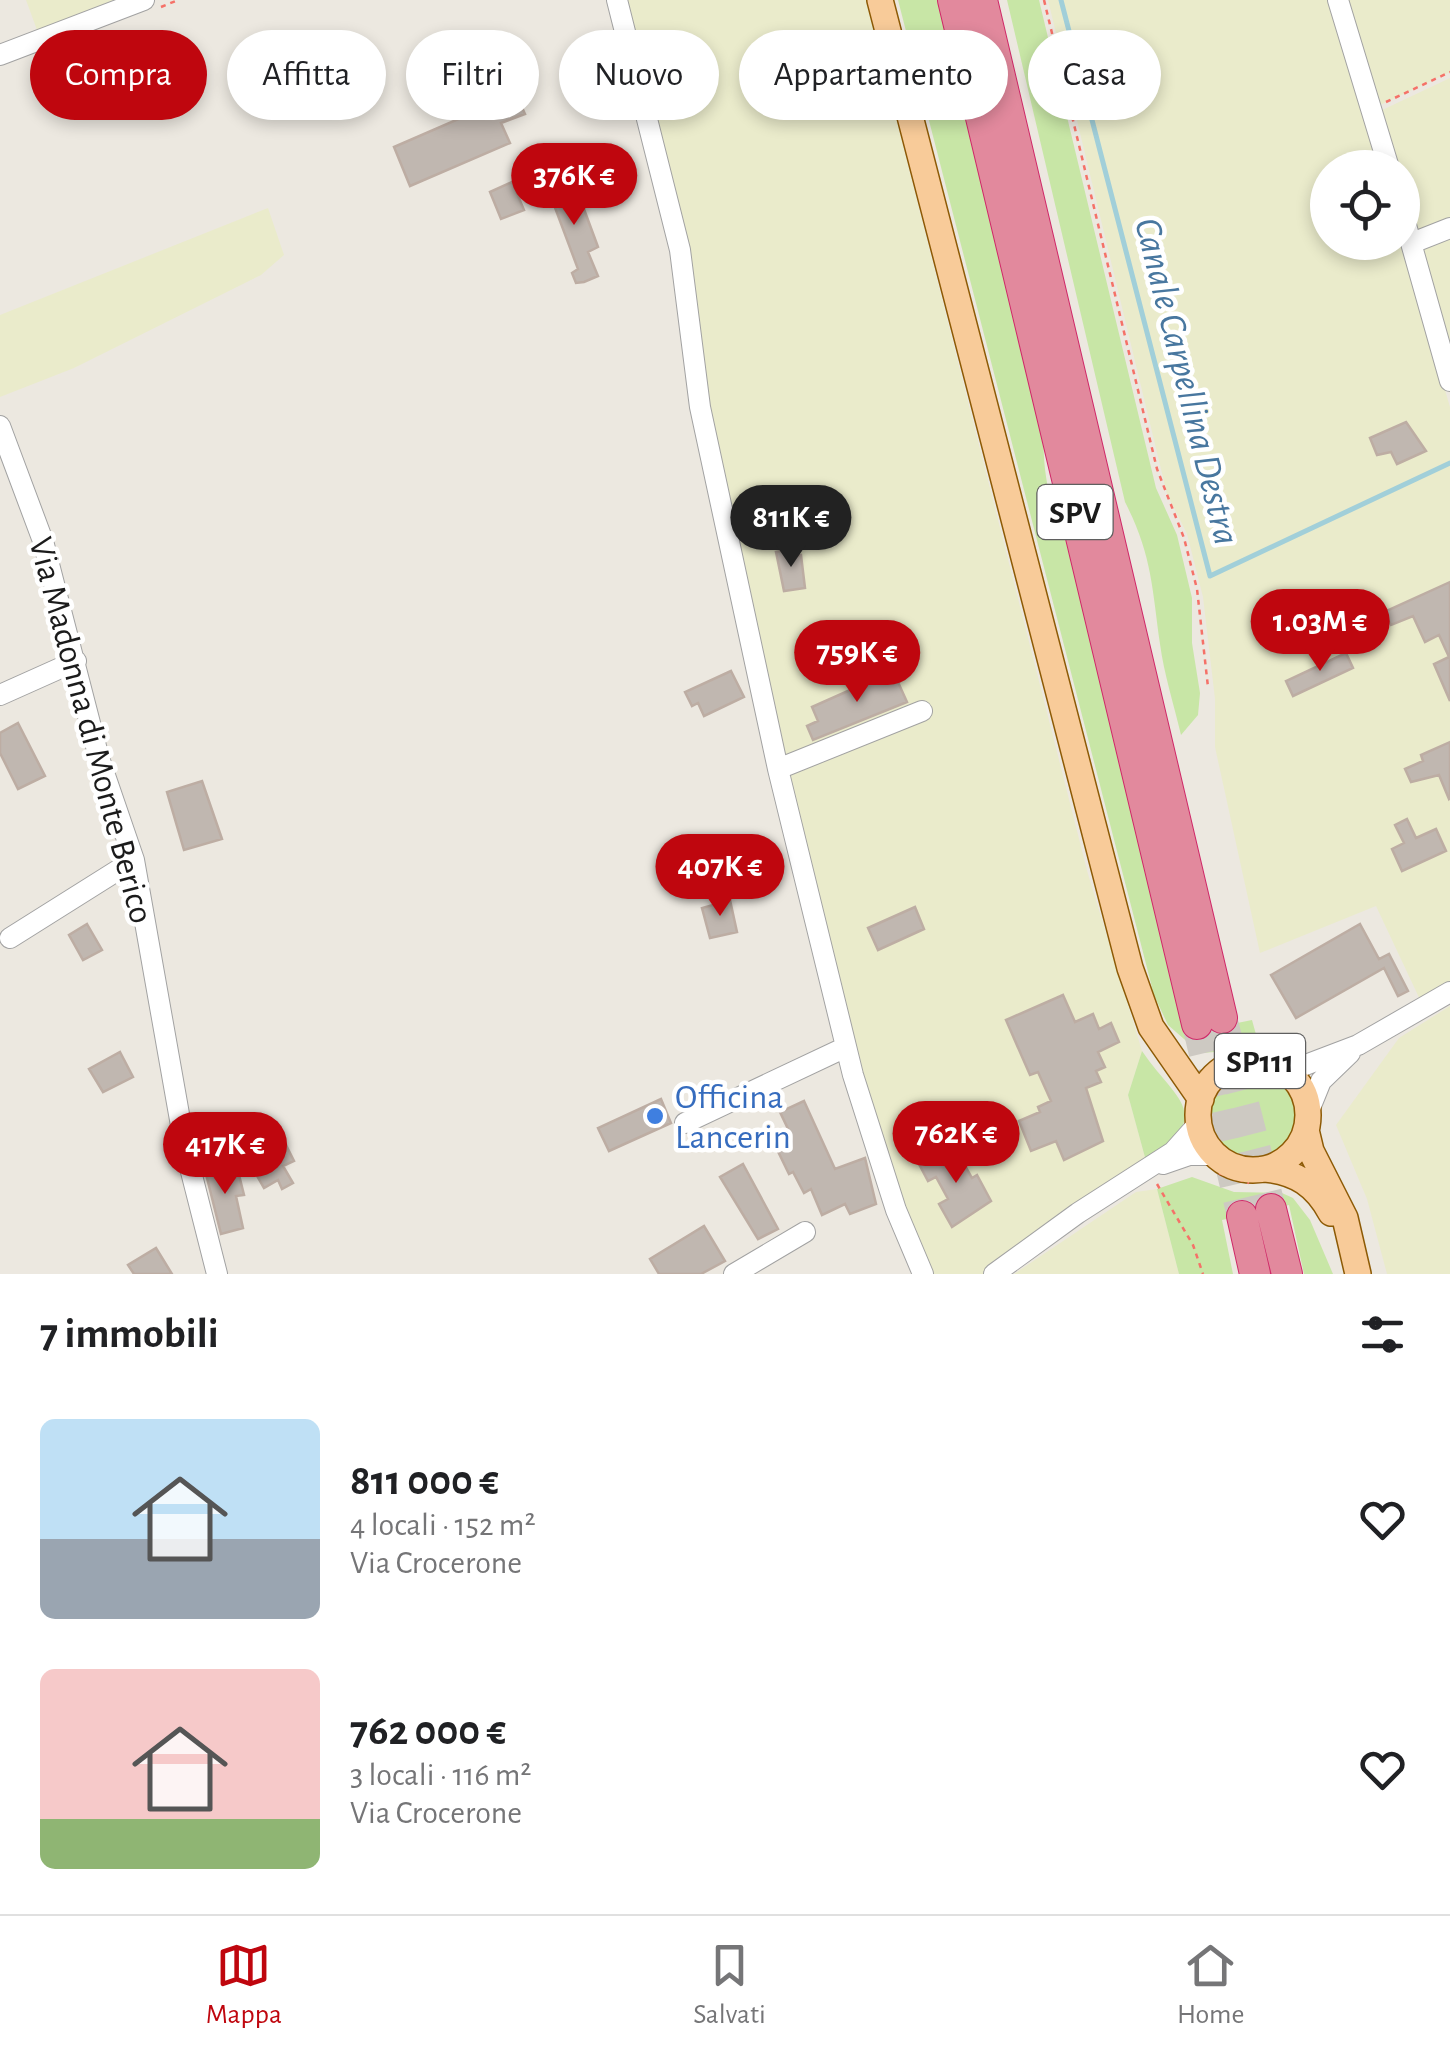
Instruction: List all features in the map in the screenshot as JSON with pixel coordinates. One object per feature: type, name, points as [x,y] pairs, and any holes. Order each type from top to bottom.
[{"type":"highway","name":"SPV","points":[[953,0],[1210,1022],[982,0]]},
{"type":"highway","points":[[1255,1274],[1257,1212],[1288,1274]]},
{"type":"main road","name":"SP111","points":[[880,0],[1121,934],[1151,1026],[1200,1111],[1216,1156],[1246,1170],[1290,1172],[1307,1182],[1327,1206],[1356,1266]]},
{"type":"main road","name":"SP111","points":[[1151,1026],[1188,1060],[1230,1066],[1260,1060],[1287,1072],[1305,1098],[1311,1151],[1346,1218],[1356,1266]]},
{"type":"main road","name":"SP111","points":[[1200,1111],[1207,1085],[1230,1066]]},
{"type":"main road","name":"SP111","points":[[1266,1169],[1290,1156],[1307,1122]]},
{"type":"street","points":[[0,55],[144,0]]},
{"type":"street","points":[[617,0],[680,250],[700,407],[778,769],[846,1047],[896,1210],[923,1274]]},
{"type":"street","points":[[1338,0],[1383,150]]},
{"type":"street","points":[[1420,240],[1450,228]]},
{"type":"street","points":[[1417,260],[1450,380]]},
{"type":"street","name":"Via Madonna di Monte Berico","points":[[0,426],[43,541],[99,758],[134,860],[185,1148],[218,1274]]},
{"type":"street","points":[[0,695],[76,661]]},
{"type":"street","points":[[778,769],[922,711]]},
{"type":"street","points":[[10,938],[134,860]]},
{"type":"street","points":[[1287,1072],[1358,1045],[1450,992]]},
{"type":"street","points":[[1307,1122],[1322,1081],[1358,1045]]},
{"type":"street","points":[[685,1123],[846,1047]]},
{"type":"street","points":[[994,1274],[1078,1212],[1173,1152],[1200,1111]]},
{"type":"street","points":[[1148,1170],[1190,1155],[1216,1156]]},
{"type":"street","points":[[734,1274],[805,1232]]},
{"type":"path","points":[[1044,0],[1156,469],[1184,538],[1197,589],[1208,687]]},
{"type":"path","points":[[1370,108],[1450,72]]},
{"type":"path","points":[[1148,1170],[1184,1226],[1203,1274]]},
{"type":"green space","points":[[26,0],[114,0],[37,30]]},
{"type":"green space","points":[[622,0],[866,0],[874,30],[739,30],[739,120],[896,120],[1088,874],[1142,1051],[1128,1095],[1146,1161],[988,1274],[925,1274],[896,1195],[819,916],[648,120],[719,120],[719,30],[628,30]]},
{"type":"green space","points":[[898,0],[940,0],[947,30],[906,30]]},
{"type":"green space","points":[[1007,0],[1039,0],[1046,30],[1028,30],[1028,89]]},
{"type":"green space","points":[[1048,0],[1333,0],[1375,150],[1310,150],[1310,260],[1407,260],[1450,407],[1450,989],[1423,1006],[1376,906],[1260,953],[1215,747],[1215,699],[1203,597],[1187,534],[1167,494],[1077,120],[1161,120],[1161,30],[1055,30]]},
{"type":"green space","points":[[1340,0],[1450,0],[1450,72],[1374,108]]},
{"type":"green space","points":[[1450,78],[1450,373],[1416,260],[1420,260],[1420,150],[1384,150],[1378,112]]},
{"type":"green space","points":[[929,120],[969,120],[1044,428],[1050,498],[1077,564],[1188,1033],[1252,1020],[1260,1049],[1200,1053],[1168,1025],[1154,995]]},
{"type":"green space","points":[[1035,120],[1068,120],[1156,488],[1177,535],[1192,598],[1192,643],[1200,693],[1198,715],[1181,735],[1164,667],[1146,555],[1125,502]]},
{"type":"green space","points":[[268,208],[284,255],[261,275],[74,368],[0,397],[0,315]]},
{"type":"green space","points":[[1450,1006],[1450,1274],[1387,1274],[1367,1199],[1336,1125],[1399,1038]]},
{"type":"green space","points":[[1142,1051],[1176,1095],[1185,1118],[1168,1145],[1146,1161],[1128,1095]]},
{"type":"green space","points":[[1254,1073],[1278,1080],[1290,1092],[1297,1116],[1290,1140],[1278,1152],[1254,1159],[1230,1152],[1218,1140],[1211,1116],[1218,1092],[1230,1080]]},
{"type":"green space","points":[[1192,1177],[1234,1192],[1282,1193],[1293,1198],[1310,1220],[1333,1274],[1304,1274],[1289,1205],[1222,1220],[1233,1274],[1179,1274],[1157,1189]]},
{"type":"green space","points":[[1157,1189],[1179,1274],[1014,1274],[1136,1192]]},
{"type":"building","points":[[456,120],[509,120],[501,123],[510,143],[410,186],[394,147]]},
{"type":"building","points":[[558,175],[564,189],[570,186],[573,195],[578,193],[598,247],[588,252],[598,276],[584,282],[576,283],[572,273],[578,269],[545,181]]},
{"type":"building","points":[[512,182],[524,210],[501,219],[490,192]]},
{"type":"building","points":[[1406,422],[1426,451],[1397,464],[1391,452],[1377,455],[1370,438]]},
{"type":"building","points":[[795,548],[797,556],[801,555],[805,588],[784,591],[776,552]]},
{"type":"building","points":[[1450,582],[1450,701],[1434,664],[1449,657],[1439,635],[1425,642],[1413,616],[1391,625],[1384,612]]},
{"type":"building","points":[[1346,653],[1353,668],[1293,696],[1286,681]]},
{"type":"building","points":[[731,671],[744,697],[704,716],[698,703],[692,706],[685,692]]},
{"type":"building","points":[[893,671],[907,702],[813,740],[807,726],[818,721],[812,707]]},
{"type":"building","points":[[18,723],[45,776],[18,789],[0,753],[0,733]]},
{"type":"building","points":[[1450,742],[1449,799],[1439,775],[1411,782],[1405,769],[1423,761],[1421,755]]},
{"type":"building","points":[[202,781],[222,839],[184,850],[167,792]]},
{"type":"building","points":[[1407,819],[1416,838],[1436,829],[1446,851],[1402,871],[1392,849],[1404,843],[1395,825]]},
{"type":"building","points":[[730,900],[737,932],[710,938],[702,908]]},
{"type":"building","points":[[915,907],[924,929],[878,950],[868,928]]},
{"type":"building","points":[[87,924],[102,950],[83,960],[69,935]]},
{"type":"building","points":[[1360,924],[1379,959],[1389,954],[1408,991],[1398,996],[1384,968],[1296,1018],[1271,975]]},
{"type":"building","points":[[1063,995],[1075,1022],[1093,1014],[1099,1029],[1111,1023],[1119,1042],[1098,1052],[1105,1067],[1096,1071],[1101,1082],[1086,1088],[1103,1141],[1064,1160],[1056,1141],[1031,1151],[1019,1121],[1040,1112],[1038,1107],[1051,1101],[1038,1072],[1030,1075],[1006,1020]]},
{"type":"building","points":[[120,1052],[133,1077],[103,1092],[89,1069]]},
{"type":"building","points":[[661,1099],[671,1123],[609,1151],[598,1128]]},
{"type":"building","points":[[804,1101],[835,1169],[865,1158],[876,1204],[850,1214],[845,1204],[822,1215],[811,1189],[804,1193],[793,1172],[789,1174],[772,1139],[789,1131],[780,1112]]},
{"type":"building","points":[[286,1145],[294,1161],[283,1166],[293,1183],[282,1189],[278,1180],[264,1188],[252,1167],[269,1162],[268,1155]]},
{"type":"building","points":[[954,1146],[991,1201],[952,1227],[939,1204],[948,1199],[936,1177],[928,1181],[919,1164]]},
{"type":"building","points":[[221,1162],[224,1175],[238,1171],[244,1195],[236,1196],[243,1228],[221,1234],[204,1166]]},
{"type":"building","points":[[743,1164],[778,1229],[758,1239],[720,1177]]},
{"type":"building","points":[[704,1226],[725,1261],[701,1274],[659,1274],[650,1259]]},
{"type":"building","points":[[156,1248],[172,1274],[134,1274],[128,1265]]},
{"type":"waterway","name":"Canale Carpellina Destra","points":[[1061,0],[1210,576],[1450,463]]},
{"type":"tunnel","points":[[1222,1018],[1271,1209]]},
{"type":"tunnel","points":[[1197,1024],[1242,1216]]},
{"type":"place","name":"Officina Lancerin","points":[[655,1116]]}]
